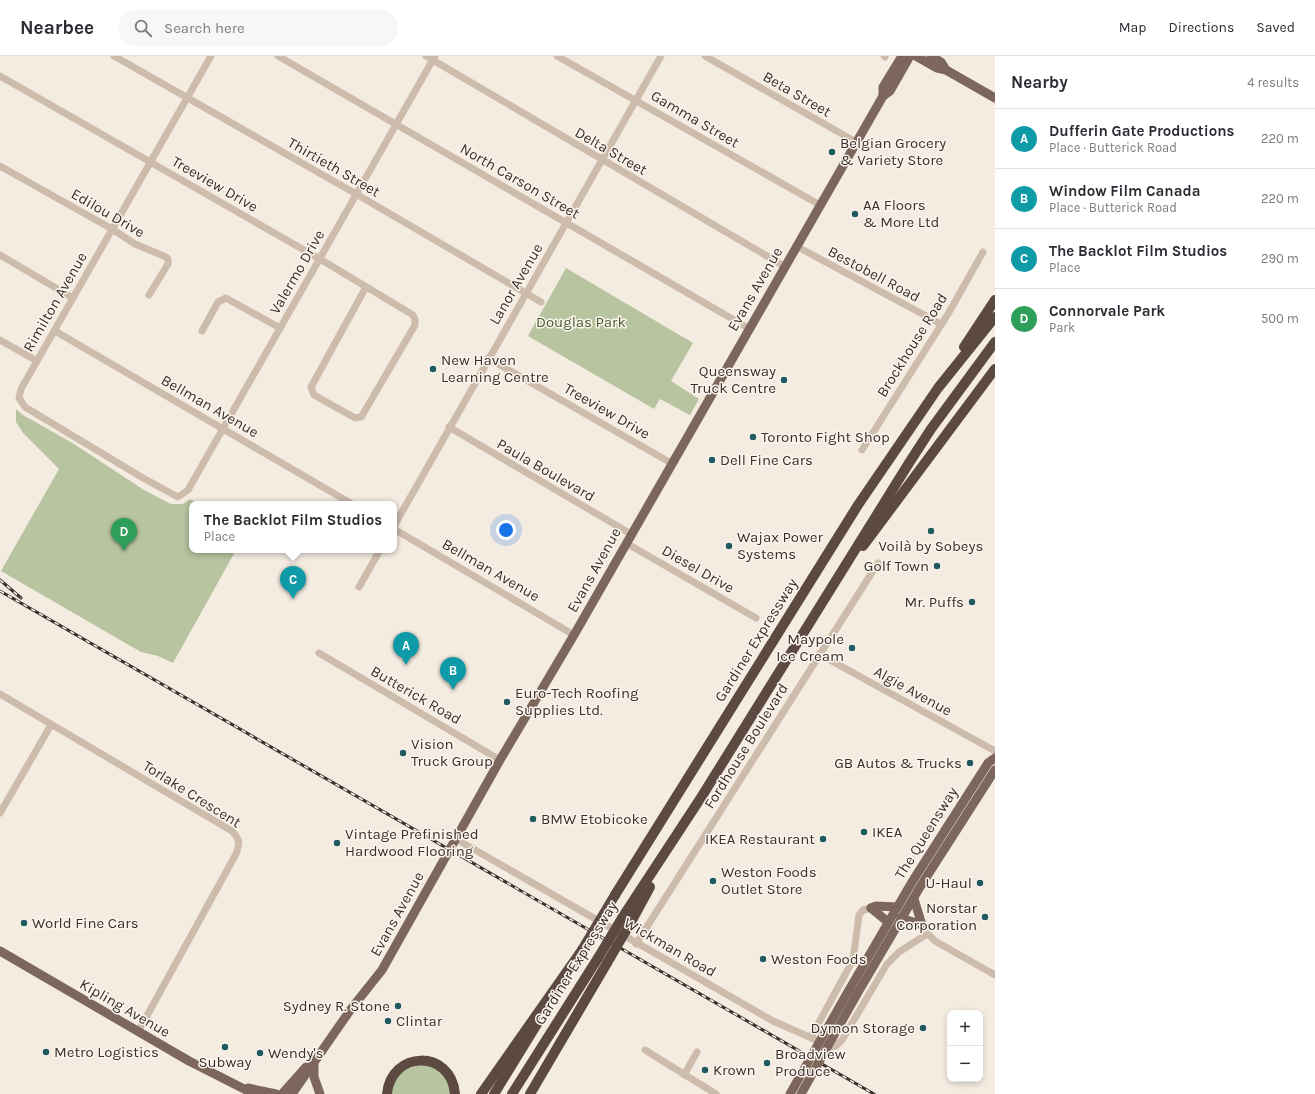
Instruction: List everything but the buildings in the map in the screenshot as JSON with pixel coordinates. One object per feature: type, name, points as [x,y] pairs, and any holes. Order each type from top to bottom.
[{"type":"highway","points":[[938,388],[995,300]]},
{"type":"highway","name":"Gardiner Expressway","points":[[494,1094],[615,895],[858,506],[938,388],[995,317]]},
{"type":"highway","name":"Gardiner Expressway","points":[[512,1094],[602,960],[668,849],[847,564],[857,544],[931,429],[995,342]]},
{"type":"highway","points":[[847,564],[877,527],[995,369]]},
{"type":"highway","name":"Gardiner Expressway","points":[[481,1094],[582,950]]},
{"type":"highway","name":"Gardiner Expressway","points":[[530,1094],[564,1038],[602,960]]},
{"type":"highway","points":[[537,1094],[564,1038]]},
{"type":"highway","points":[[387,1094],[388,1084],[397,1070],[404,1065],[420,1061],[431,1062],[444,1069],[454,1084],[455,1094]]},
{"type":"main road","name":"Evans Avenue","points":[[883,96],[883,88],[902,56]]},
{"type":"main road","name":"Evans Avenue","points":[[282,1094],[321,1052],[382,970],[500,760],[574,635],[748,328],[883,96],[890,92],[910,56]]},
{"type":"main road","points":[[916,56],[937,68],[946,70],[995,98]]},
{"type":"main road","points":[[931,56],[941,62],[946,70]]},
{"type":"main road","name":"The Queensway","points":[[801,1094],[888,922],[988,763],[995,758]]},
{"type":"main road","name":"The Queensway","points":[[790,1094],[853,992],[995,770]]},
{"type":"main road","points":[[914,898],[922,925]]},
{"type":"main road","points":[[871,908],[876,906],[897,907]]},
{"type":"main road","points":[[871,908],[888,922]]},
{"type":"main road","points":[[901,918],[922,925]]},
{"type":"main road","name":"Kipling Avenue","points":[[0,951],[190,1062],[254,1094]]},
{"type":"main road","name":"Evans Avenue","points":[[292,1094],[314,1065],[321,1052]]},
{"type":"main road","points":[[314,1065],[314,1077],[320,1094]]},
{"type":"main road","name":"Kipling Avenue","points":[[237,1085],[276,1094]]},
{"type":"street","name":"Thirtieth Street","points":[[114,56],[356,194],[541,302]]},
{"type":"street","name":"Rimilton Avenue","points":[[178,497],[143,478],[22,405],[19,398],[21,389],[149,162],[211,56]]},
{"type":"street","name":"North Carson Street","points":[[278,56],[748,328]]},
{"type":"street","name":"Gamma Street","points":[[557,56],[820,205]]},
{"type":"street","name":"Lanor Avenue","points":[[397,522],[488,358],[661,56]]},
{"type":"street","name":"Beta Street","points":[[706,56],[856,142]]},
{"type":"street","name":"Valermo Drive","points":[[178,497],[188,490],[397,124],[431,57]]},
{"type":"street","name":"Delta Street","points":[[431,57],[602,160],[784,266]]},
{"type":"street","name":"Treeview Drive","points":[[0,76],[319,259],[411,313],[415,317],[415,325],[363,414],[361,417],[355,418],[314,395],[311,387],[366,287]]},
{"type":"street","name":"Edilou Drive","points":[[0,166],[112,229],[135,244],[168,259],[168,264],[149,295]]},
{"type":"street","name":"Bestobell Road","points":[[796,246],[941,324]]},
{"type":"street","name":"Brockhouse Road","points":[[862,450],[941,324],[983,252]]},
{"type":"street","points":[[0,255],[73,298]]},
{"type":"street","points":[[202,331],[218,302],[226,298],[280,328]]},
{"type":"street","name":"Bellman Avenue","points":[[55,331],[347,501]]},
{"type":"street","points":[[0,340],[37,361]]},
{"type":"street","name":"Treeview Drive","points":[[488,358],[671,463]]},
{"type":"street","name":"Paula Boulevard","points":[[449,427],[631,534]]},
{"type":"street","name":"Bellman Avenue","points":[[397,530],[574,635]]},
{"type":"street","name":"Diesel Drive","points":[[626,543],[756,618]]},
{"type":"street","points":[[359,587],[378,553]]},
{"type":"street","name":"Fordhouse Boulevard","points":[[636,944],[878,563]]},
{"type":"street","name":"Butterick Road","points":[[319,653],[500,760]]},
{"type":"street","name":"Algie Avenue","points":[[819,654],[995,751]]},
{"type":"street","points":[[0,694],[51,725],[0,813]]},
{"type":"street","name":"Torlake Crescent","points":[[51,725],[232,831],[239,838],[240,843],[236,854],[138,1032]]},
{"type":"street","name":"Wickman Road","points":[[456,840],[773,1021],[794,1032],[811,1037],[832,1047],[839,1044],[887,964],[899,952],[927,934]]},
{"type":"street","points":[[811,1037],[853,960],[859,915],[863,910],[871,908]]},
{"type":"street","points":[[922,925],[927,934],[995,975]]},
{"type":"street","points":[[645,1050],[716,1094]]},
{"type":"street","points":[[684,1075],[697,1052]]},
{"type":"green space","name":"Douglas Park","points":[[566,268],[693,343],[671,381],[699,399],[690,415],[660,399],[654,409],[528,336]]},
{"type":"green space","points":[[16,409],[23,415],[74,444],[144,490],[171,504],[183,504],[190,499],[194,501],[189,501],[189,553],[234,553],[173,663],[158,656],[141,652],[1,571],[59,469],[23,433],[16,422]]},
{"type":"green space","points":[[426,1064],[444,1073],[452,1094],[392,1094],[393,1086],[398,1075],[407,1069]]},
{"type":"railway","points":[[0,580],[21,598]]},
{"type":"railway","points":[[0,591],[874,1094]]},
{"type":"place","name":"Belgian Grocery & Variety Store","points":[[832,152]]},
{"type":"place","name":"AA Floors & More Ltd","points":[[855,214]]},
{"type":"place","name":"New Haven Learning Centre","points":[[433,369]]},
{"type":"place","name":"Queensway Truck Centre","points":[[784,380]]},
{"type":"place","name":"Toronto Fight Shop","points":[[753,437]]},
{"type":"place","name":"Dell Fine Cars","points":[[712,460]]},
{"type":"place","name":"Voilà by Sobeys","points":[[931,531]]},
{"type":"place","name":"Wajax Power Systems","points":[[729,546]]},
{"type":"place","name":"Connorvale Park","points":[[124,551]]},
{"type":"place","name":"Golf Town","points":[[937,566]]},
{"type":"place","name":"The Backlot Film Studios","points":[[293,599]]},
{"type":"place","name":"Mr. Puffs","points":[[972,602]]},
{"type":"place","name":"Maypole Ice Cream","points":[[852,648]]},
{"type":"place","name":"Dufferin Gate Productions","points":[[406,665]]},
{"type":"place","name":"Window Film Canada","points":[[453,690]]},
{"type":"place","name":"Euro-Tech Roofing Supplies Ltd.","points":[[507,702]]},
{"type":"place","name":"Vision Truck Group","points":[[403,753]]},
{"type":"place","name":"GB Autos & Trucks","points":[[970,763]]},
{"type":"place","name":"BMW Etobicoke","points":[[533,819]]},
{"type":"place","name":"IKEA","points":[[864,832]]},
{"type":"place","name":"IKEA Restaurant","points":[[823,839]]},
{"type":"place","name":"Vintage Prefinished Hardwood Flooring","points":[[337,843]]},
{"type":"place","name":"Weston Foods Outlet Store","points":[[713,881]]},
{"type":"place","name":"U-Haul","points":[[980,883]]},
{"type":"place","name":"Norstar Corporation","points":[[985,917]]},
{"type":"place","name":"World Fine Cars","points":[[24,923]]},
{"type":"place","name":"Weston Foods","points":[[763,959]]},
{"type":"place","name":"Sydney R. Stone","points":[[398,1006]]},
{"type":"place","name":"Clintar","points":[[388,1021]]},
{"type":"place","name":"Dymon Storage","points":[[923,1028]]},
{"type":"place","name":"Subway","points":[[225,1047]]},
{"type":"place","name":"Metro Logistics","points":[[46,1052]]},
{"type":"place","name":"Wendy's","points":[[260,1053]]},
{"type":"place","name":"Broadview Produce","points":[[767,1063]]},
{"type":"place","name":"Krown","points":[[705,1070]]}]
